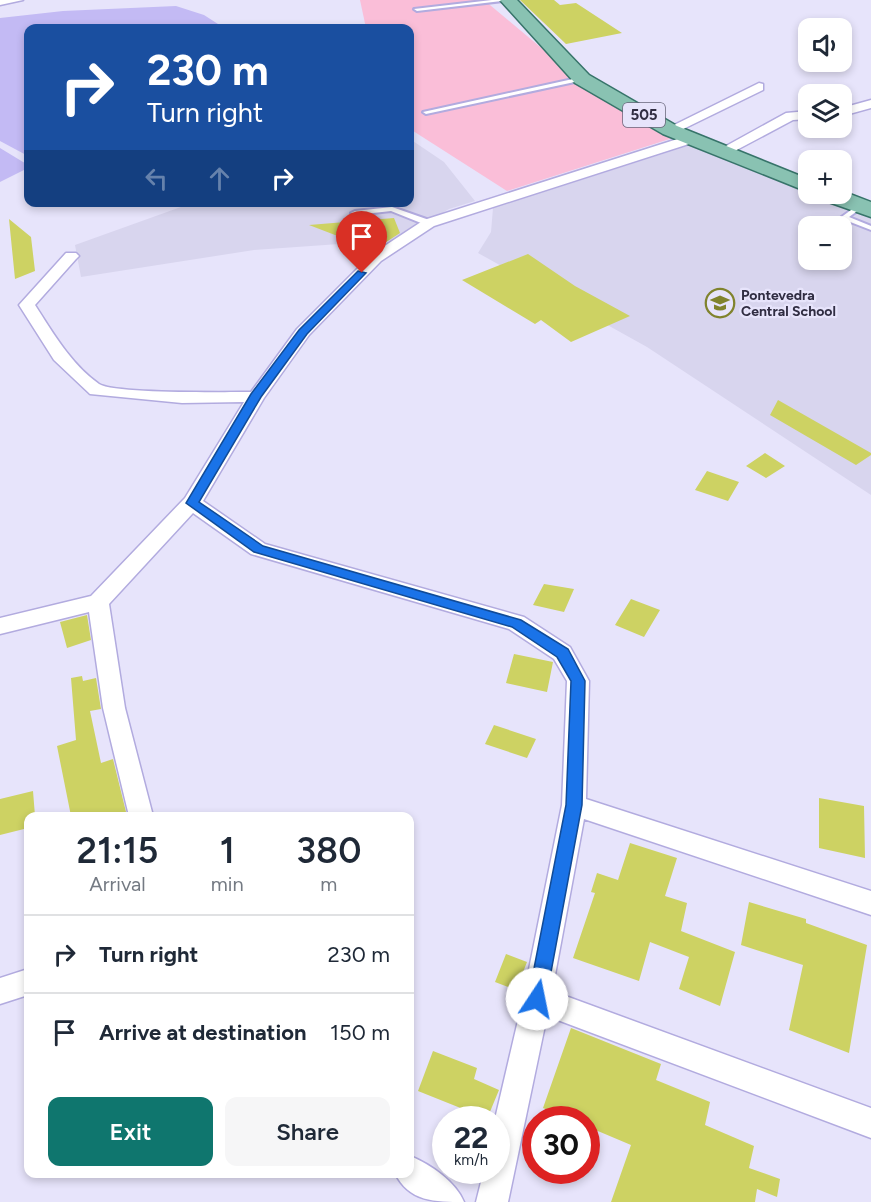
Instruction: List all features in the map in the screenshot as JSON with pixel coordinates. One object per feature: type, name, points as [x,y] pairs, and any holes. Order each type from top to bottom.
[{"type":"main road","name":"505","points":[[508,0],[582,79],[670,130],[798,182]]},
{"type":"street","points":[[0,2],[18,0]]},
{"type":"street","points":[[670,130],[759,87]]},
{"type":"street","points":[[852,109],[871,104]]},
{"type":"street","points":[[724,151],[790,116],[798,116]]},
{"type":"street","points":[[0,626],[98,603],[192,503],[255,397],[303,332],[376,258],[429,223],[690,139]]},
{"type":"street","points":[[71,256],[27,305],[60,356],[96,390],[182,398],[255,397]]},
{"type":"street","points":[[192,503],[258,549],[516,623],[562,653],[578,681],[574,805],[537,999],[492,1202]]},
{"type":"street","points":[[98,603],[114,708],[140,812]]},
{"type":"street","points":[[574,805],[871,903]]},
{"type":"street","points":[[0,991],[24,983]]},
{"type":"street","points":[[537,999],[871,1123]]},
{"type":"street","points":[[414,1174],[448,1202]]},
{"type":"lane","points":[[417,9],[508,0]]},
{"type":"lane","points":[[426,112],[582,79]]},
{"type":"lane","points":[[866,208],[844,218],[871,228]]},
{"type":"lane","points":[[355,213],[392,210],[429,223]]},
{"type":"shaded area","points":[[360,0],[484,0],[545,51],[573,80],[676,137],[507,191],[414,132],[414,24],[365,24]]},
{"type":"shaded area","points":[[176,6],[204,15],[218,24],[24,24],[24,154],[0,141],[0,18],[63,11]]},
{"type":"shaded area","points":[[414,142],[444,162],[475,201],[449,209],[396,240],[254,250],[81,277],[75,245],[181,207],[414,207]]},
{"type":"shaded area","name":"Pontevedra Central School","points":[[694,144],[798,185],[798,204],[846,204],[871,214],[871,495],[647,347],[478,253],[491,232],[493,208]]},
{"type":"shaded area","points":[[0,148],[24,163],[24,170],[0,182]]},
{"type":"building","points":[[520,0],[554,0],[560,5],[576,3],[622,33],[566,44]]},
{"type":"building","points":[[394,218],[400,233],[374,250],[309,225]]},
{"type":"building","points":[[9,219],[31,237],[35,271],[15,279]]},
{"type":"building","points":[[528,254],[575,286],[630,316],[571,342],[541,320],[535,324],[462,280]]},
{"type":"building","points":[[778,400],[871,455],[856,465],[770,415]]},
{"type":"building","points":[[765,453],[785,466],[766,478],[746,466]]},
{"type":"building","points":[[707,471],[739,482],[728,501],[695,490]]},
{"type":"building","points":[[544,584],[574,589],[564,612],[533,605]]},
{"type":"building","points":[[631,599],[660,610],[644,637],[615,625]]},
{"type":"building","points":[[87,615],[91,640],[67,648],[60,622]]},
{"type":"building","points":[[514,654],[553,662],[547,692],[506,683]]},
{"type":"building","points":[[82,676],[83,681],[96,678],[101,709],[90,711],[101,763],[113,759],[126,812],[70,812],[57,746],[76,740],[71,678]]},
{"type":"building","points":[[494,725],[536,739],[527,758],[485,744]]},
{"type":"building","points":[[33,791],[35,812],[24,812],[24,829],[0,835],[0,799]]},
{"type":"building","points":[[819,798],[864,806],[865,858],[819,848]]},
{"type":"building","points":[[630,843],[677,858],[665,896],[687,903],[681,931],[735,952],[720,1006],[679,989],[689,957],[650,942],[639,981],[573,958],[595,893],[591,892],[597,873],[618,880]]},
{"type":"building","points":[[749,902],[806,919],[806,923],[867,945],[849,1053],[789,1030],[803,965],[741,945]]},
{"type":"building","points":[[506,954],[527,962],[516,990],[495,982]]},
{"type":"building","points":[[571,1028],[661,1064],[656,1080],[710,1102],[705,1125],[754,1146],[749,1168],[780,1179],[777,1197],[757,1189],[755,1202],[611,1202],[631,1145],[600,1132],[600,1106],[544,1106]]},
{"type":"building","points":[[433,1051],[477,1068],[474,1079],[499,1090],[492,1106],[456,1106],[418,1091]]},
{"type":"place","name":"Pontevedra Central School","points":[[720,303]]},
{"type":"route","points":[[362,273],[303,332],[255,397],[192,503],[258,549],[516,623],[562,653],[578,681],[574,805],[537,999]]}]
